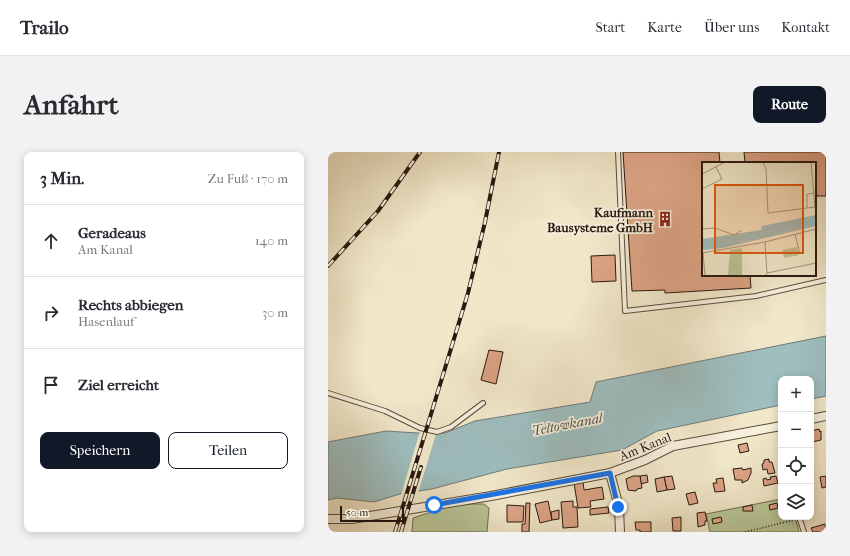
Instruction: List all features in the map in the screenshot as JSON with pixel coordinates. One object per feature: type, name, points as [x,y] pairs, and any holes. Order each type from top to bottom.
[{"type":"street","points":[[814,418],[826,416]]},
{"type":"street","name":"Am Kanal","points":[[328,519],[352,519],[484,497],[610,473],[645,460],[673,446],[778,428]]},
{"type":"street","points":[[610,473],[618,507],[620,532]]},
{"type":"lane","points":[[618,152],[625,311],[756,296],[826,280]]},
{"type":"lane","points":[[328,393],[386,411],[420,428],[437,432],[450,427],[483,403]]},
{"type":"lane","points":[[800,520],[804,532]]},
{"type":"path","points":[[745,532],[791,520]]},
{"type":"green space","points":[[778,500],[778,520],[796,520],[799,532],[710,532],[706,514]]},
{"type":"green space","points":[[456,504],[484,504],[489,508],[487,532],[412,532],[413,518]]},
{"type":"water","name":"Teltowkanal","points":[[826,336],[826,396],[814,398],[814,376],[778,376],[778,406],[657,431],[622,450],[507,469],[432,489],[400,494],[374,502],[337,498],[328,500],[328,442],[386,431],[445,433],[475,421],[590,402],[596,382]]},
{"type":"pier","points":[[420,431],[437,431],[418,493],[401,495]]},
{"type":"building","name":"Kaufmann Bausysteme GmbH","points":[[623,152],[719,152],[720,162],[702,162],[702,276],[750,276],[751,288],[665,293],[665,290],[632,291]]},
{"type":"building","points":[[744,152],[826,152],[826,196],[817,196],[816,194],[816,162],[745,162]]},
{"type":"building","points":[[615,255],[616,281],[592,282],[591,256]]},
{"type":"building","points":[[489,350],[503,352],[496,384],[481,380]]},
{"type":"building","points":[[819,429],[820,432],[821,431],[821,440],[814,442],[814,430]]},
{"type":"building","points":[[747,443],[749,451],[740,453],[738,445]]},
{"type":"building","points":[[769,459],[769,462],[772,462],[775,473],[768,474],[767,469],[763,470],[762,464],[764,463],[764,460]]},
{"type":"building","points":[[742,468],[743,470],[751,468],[751,473],[748,480],[742,483],[742,480],[735,480],[733,469]]},
{"type":"building","points":[[647,475],[648,482],[641,484],[640,476]]},
{"type":"building","points":[[633,476],[640,476],[642,488],[637,489],[636,491],[628,490],[626,479]]},
{"type":"building","points":[[672,476],[675,489],[667,490],[664,477]]},
{"type":"building","points":[[776,476],[778,483],[764,486],[763,479],[771,479],[770,477]]},
{"type":"building","points":[[826,476],[826,487],[822,488],[820,477]]},
{"type":"building","points":[[664,477],[667,490],[657,492],[655,479]]},
{"type":"building","points":[[723,478],[725,491],[715,492],[713,483],[717,483],[716,479]]},
{"type":"building","points":[[583,482],[584,490],[602,487],[604,499],[590,501],[591,507],[578,508],[574,483]]},
{"type":"building","points":[[695,492],[698,503],[689,505],[686,494]]},
{"type":"building","points":[[548,501],[552,520],[540,523],[535,504]]},
{"type":"building","points":[[573,501],[573,507],[577,507],[578,527],[563,528],[561,502]]},
{"type":"building","points":[[526,503],[530,503],[529,532],[522,532],[522,524],[525,524]]},
{"type":"building","points":[[777,503],[778,508],[770,510],[769,505]]},
{"type":"building","points":[[507,505],[524,506],[523,522],[507,522]]},
{"type":"building","points":[[752,505],[753,511],[743,511],[743,507]]},
{"type":"building","points":[[608,507],[609,513],[590,515],[590,509]]},
{"type":"building","points":[[559,510],[559,519],[552,520],[551,512]]},
{"type":"building","points":[[705,512],[707,521],[705,521],[705,525],[698,527],[697,513]]},
{"type":"building","points":[[681,517],[681,531],[673,531],[672,518]]},
{"type":"building","points":[[721,517],[722,522],[713,524],[712,519]]},
{"type":"building","points":[[635,522],[651,522],[651,532],[640,532],[640,530],[636,530]]},
{"type":"building","points":[[825,524],[826,532],[813,532],[811,528]]},
{"type":"railway","points":[[328,266],[378,211],[420,152]]},
{"type":"railway","points":[[395,532],[468,293],[485,222],[499,152]]},
{"type":"railway","points":[[401,532],[421,467]]},
{"type":"place","name":"Kaufmann Bausysteme GmbH","points":[[665,219]]},
{"type":"route","points":[[434,505],[491,496],[610,473],[618,507]]}]
